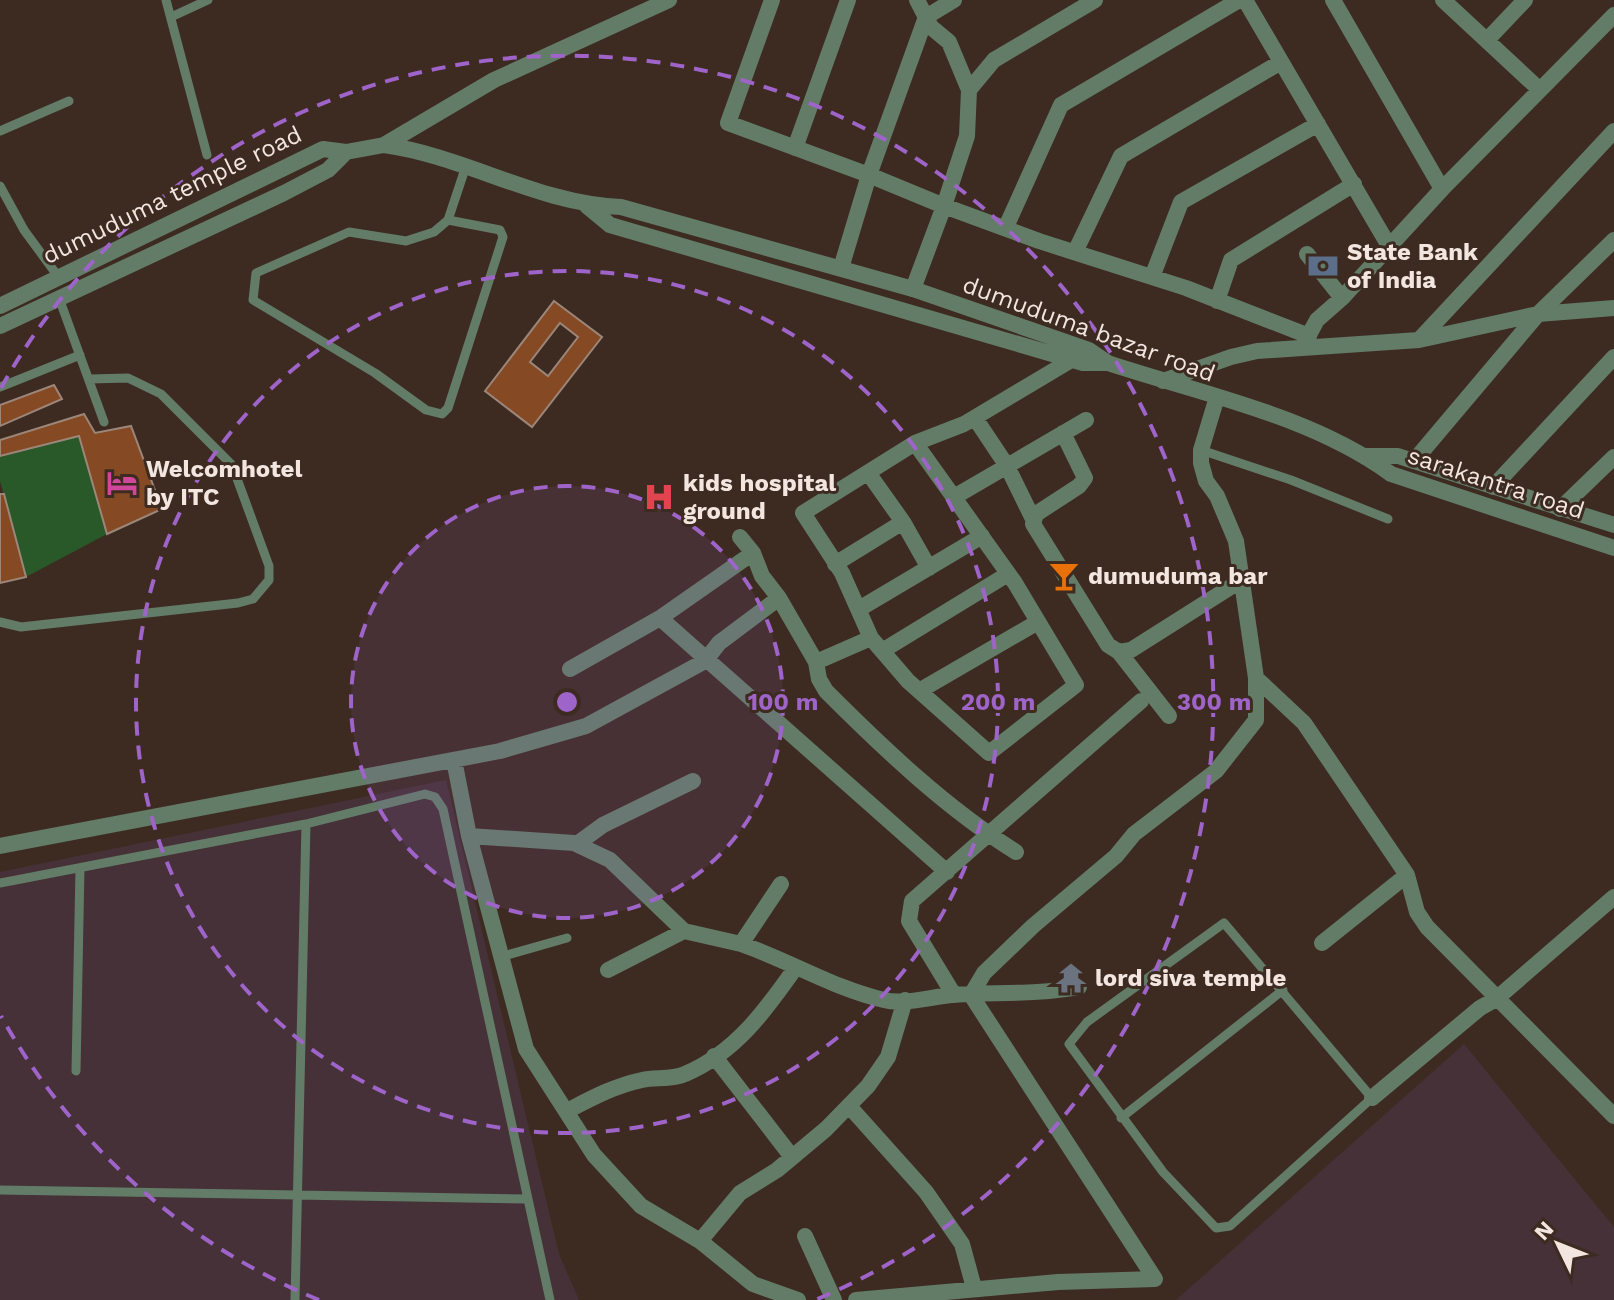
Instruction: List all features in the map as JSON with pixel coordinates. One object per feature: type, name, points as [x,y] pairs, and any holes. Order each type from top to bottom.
[{"type":"street","name":"dumuduma temple road","points":[[0,306],[57,275],[98,259],[323,149],[346,152],[384,145],[494,80],[669,0]]},
{"type":"street","points":[[772,0],[728,123],[1039,241],[1076,250],[1217,301],[1306,341]]},
{"type":"street","points":[[795,148],[848,0]]},
{"type":"street","points":[[913,289],[967,136],[969,90],[949,42],[931,27],[917,0]]},
{"type":"street","points":[[841,268],[869,175],[926,17],[954,0]]},
{"type":"street","points":[[969,90],[994,60],[1095,0]]},
{"type":"street","points":[[1006,227],[1061,105],[1242,0],[1389,246]]},
{"type":"street","points":[[1333,0],[1442,189]]},
{"type":"street","points":[[1443,0],[1540,90]]},
{"type":"street","points":[[1488,39],[1525,0]]},
{"type":"street","points":[[1306,341],[1317,320],[1342,298],[1442,189],[1614,15]]},
{"type":"street","points":[[1076,250],[1121,156],[1281,62]]},
{"type":"street","points":[[1152,277],[1181,202],[1318,124]]},
{"type":"street","points":[[1419,340],[1614,131]]},
{"type":"street","name":"dumuduma bazar road","points":[[384,145],[418,150],[587,206],[621,207],[913,289],[1089,350],[1108,363],[1217,397],[1201,450]]},
{"type":"street","points":[[0,326],[284,193],[328,170],[346,152]]},
{"type":"street","points":[[1217,301],[1231,260],[1354,184]]},
{"type":"street","points":[[587,206],[610,225],[1073,359],[1108,363]]},
{"type":"street","points":[[1414,461],[1538,314],[1614,240]]},
{"type":"street","points":[[1307,254],[1342,298]]},
{"type":"street","points":[[1163,381],[1231,357],[1306,341],[1419,340],[1538,314],[1614,308]]},
{"type":"street","points":[[1493,487],[1614,357]]},
{"type":"street","points":[[915,443],[1008,574],[1076,685],[989,753],[919,691],[871,638],[835,564],[803,513],[915,443],[975,418],[1073,359]]},
{"type":"street","name":"sarakantra road","points":[[1217,397],[1297,425],[1367,456],[1391,474],[1614,548]]},
{"type":"street","points":[[975,418],[1007,466],[1033,519],[1108,645],[1119,652],[1169,716]]},
{"type":"street","points":[[954,497],[1086,420]]},
{"type":"street","points":[[1033,519],[1079,486],[1085,478],[1063,433]]},
{"type":"street","points":[[971,995],[984,973],[1033,926],[1116,856],[1134,834],[1216,771],[1256,720],[1256,678],[1236,541],[1217,496],[1206,481],[1201,450]]},
{"type":"street","name":"sarakantra road","points":[[1367,456],[1398,456],[1614,525]]},
{"type":"street","points":[[1560,509],[1614,457]]},
{"type":"street","points":[[869,474],[903,522],[929,568]]},
{"type":"street","points":[[835,564],[903,522]]},
{"type":"street","points":[[859,609],[982,536]]},
{"type":"street","points":[[740,537],[753,553],[762,576],[779,598],[816,662],[819,679],[826,691],[888,753],[989,835],[1016,852]]},
{"type":"street","points":[[570,669],[660,618],[753,553]]},
{"type":"street","points":[[882,651],[1008,574]]},
{"type":"street","points":[[1119,652],[1131,650],[1240,581]]},
{"type":"street","points":[[0,846],[500,751],[586,726],[705,661],[719,643],[779,598]]},
{"type":"street","points":[[660,618],[947,872]]},
{"type":"street","points":[[919,691],[1038,622]]},
{"type":"street","points":[[816,662],[871,638]]},
{"type":"street","points":[[1256,678],[1304,723],[1407,875],[1417,912],[1496,999],[1614,1116]]},
{"type":"street","points":[[954,995],[909,921],[912,901],[1141,701]]},
{"type":"street","points":[[454,760],[469,836],[526,1049],[594,1155],[641,1206],[700,1241],[753,1284],[798,1300]]},
{"type":"street","points":[[577,844],[603,825],[693,781]]},
{"type":"street","points":[[469,836],[577,844],[610,860],[684,931],[741,944],[814,978],[887,1002],[954,995],[1046,993],[1079,987]]},
{"type":"street","points":[[1322,943],[1407,875]]},
{"type":"street","points":[[741,944],[781,884]]},
{"type":"street","points":[[1372,1098],[1480,1008],[1496,999],[1614,897]]},
{"type":"street","points":[[608,970],[684,931]]},
{"type":"street","points":[[567,1111],[608,1089],[645,1079],[683,1075],[730,1047],[762,1016],[796,967]]},
{"type":"street","points":[[856,1300],[974,1288],[1155,1279],[971,995]]},
{"type":"street","points":[[700,1241],[740,1193],[792,1157],[849,1106],[888,1057],[905,1000]]},
{"type":"street","points":[[714,1056],[792,1157]]},
{"type":"street","points":[[849,1106],[926,1192],[962,1244],[974,1288]]},
{"type":"street","points":[[805,1236],[834,1300]]},
{"type":"lane","points":[[166,0],[207,155]]},
{"type":"lane","points":[[171,17],[208,0]]},
{"type":"lane","points":[[0,131],[69,101]]},
{"type":"lane","points":[[448,220],[477,223],[500,230],[503,237],[448,408],[442,414],[426,410],[375,373],[253,300],[256,273],[349,232],[406,241],[434,232],[448,220],[466,166]]},
{"type":"lane","points":[[0,186],[24,230],[57,275]]},
{"type":"lane","points":[[59,297],[104,422]]},
{"type":"lane","points":[[0,387],[80,355]]},
{"type":"lane","points":[[0,622],[21,627],[238,603],[253,599],[269,580],[269,566],[232,465],[161,394],[128,378],[90,379]]},
{"type":"lane","points":[[1201,450],[1291,480],[1388,519]]},
{"type":"lane","points":[[0,883],[306,824],[425,794],[439,801],[550,1300]]},
{"type":"lane","points":[[295,1300],[306,824]]},
{"type":"lane","points":[[76,1071],[80,868]]},
{"type":"lane","points":[[1224,923],[1283,990],[1372,1098],[1230,1226],[1216,1228],[1163,1172],[1069,1044],[1087,1022],[1224,923]]},
{"type":"lane","points":[[500,957],[567,938]]},
{"type":"lane","points":[[1121,1118],[1283,990]]},
{"type":"lane","points":[[0,1190],[527,1199]]},
{"type":"shaded area","points":[[446,780],[559,1254],[579,1300],[0,1300],[0,872]]},
{"type":"shaded area","points":[[1464,1044],[1614,1227],[1614,1300],[1176,1300]]},
{"type":"green space","points":[[79,436],[107,534],[26,577],[0,481],[0,456]]},
{"type":"building","points":[[554,301],[602,337],[532,427],[485,391]],"holes":[[[560,323],[578,337],[548,376],[530,362]]]},
{"type":"building","points":[[54,385],[62,399],[0,426],[0,405]]},
{"type":"building","name":"Welcomhotel by ITC","points":[[84,414],[95,433],[131,426],[162,509],[107,534],[79,436],[0,456],[0,440]]},
{"type":"building","points":[[0,494],[4,494],[26,577],[0,583]]},
{"type":"place","name":"State Bank of India","points":[[1323,266]]},
{"type":"place","name":"Welcomhotel by ITC","points":[[122,483]]},
{"type":"place","name":"kids hospital ground","points":[[659,497]]},
{"type":"place","name":"dumuduma bar","points":[[1064,576]]},
{"type":"place","name":"lord siva temple","points":[[1071,978]]}]
